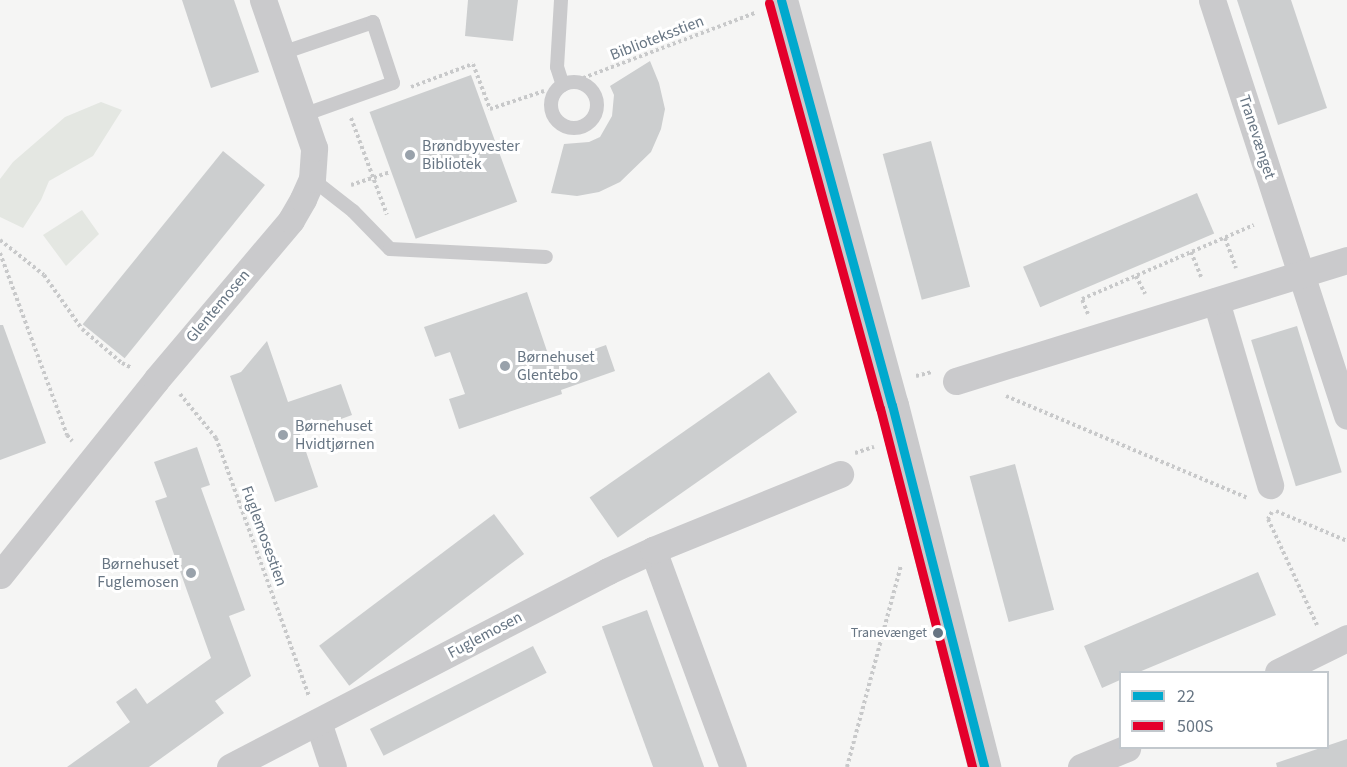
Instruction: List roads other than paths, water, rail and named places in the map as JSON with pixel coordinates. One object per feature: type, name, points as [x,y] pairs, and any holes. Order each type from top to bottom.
[{"type":"street","name":"Glentemosen","points":[[0,575],[156,380],[291,220],[312,179],[314,148],[263,0]]},
{"type":"street","name":"Tranevænget","points":[[1212,0],[1347,416]]},
{"type":"street","points":[[782,2],[900,436],[984,767]]},
{"type":"street","points":[[956,381],[1347,260]]},
{"type":"street","points":[[1216,301],[1264,500]]},
{"type":"street","name":"Fuglemosen","points":[[230,767],[653,550],[840,474]]},
{"type":"street","points":[[653,550],[733,767]]},
{"type":"street","points":[[1280,671],[1338,642]]},
{"type":"street","points":[[318,722],[333,767]]},
{"type":"street","points":[[1081,767],[1122,749]]},
{"type":"lane","points":[[561,0],[557,66],[568,83]]},
{"type":"lane","points":[[282,53],[374,22],[393,83],[303,116]]},
{"type":"lane","points":[[312,179],[353,212],[390,249],[546,257]]},
{"type":"place","name":"Brøndbyvester Bibliotek","points":[[410,155]]},
{"type":"place","name":"Børnehuset Glentebo","points":[[505,366]]},
{"type":"place","name":"Børnehuset Hvidtjørnen","points":[[283,435]]},
{"type":"place","name":"Børnehuset Fuglemosen","points":[[191,573]]},
{"type":"place","name":"Tranevænget","points":[[938,633]]}]
